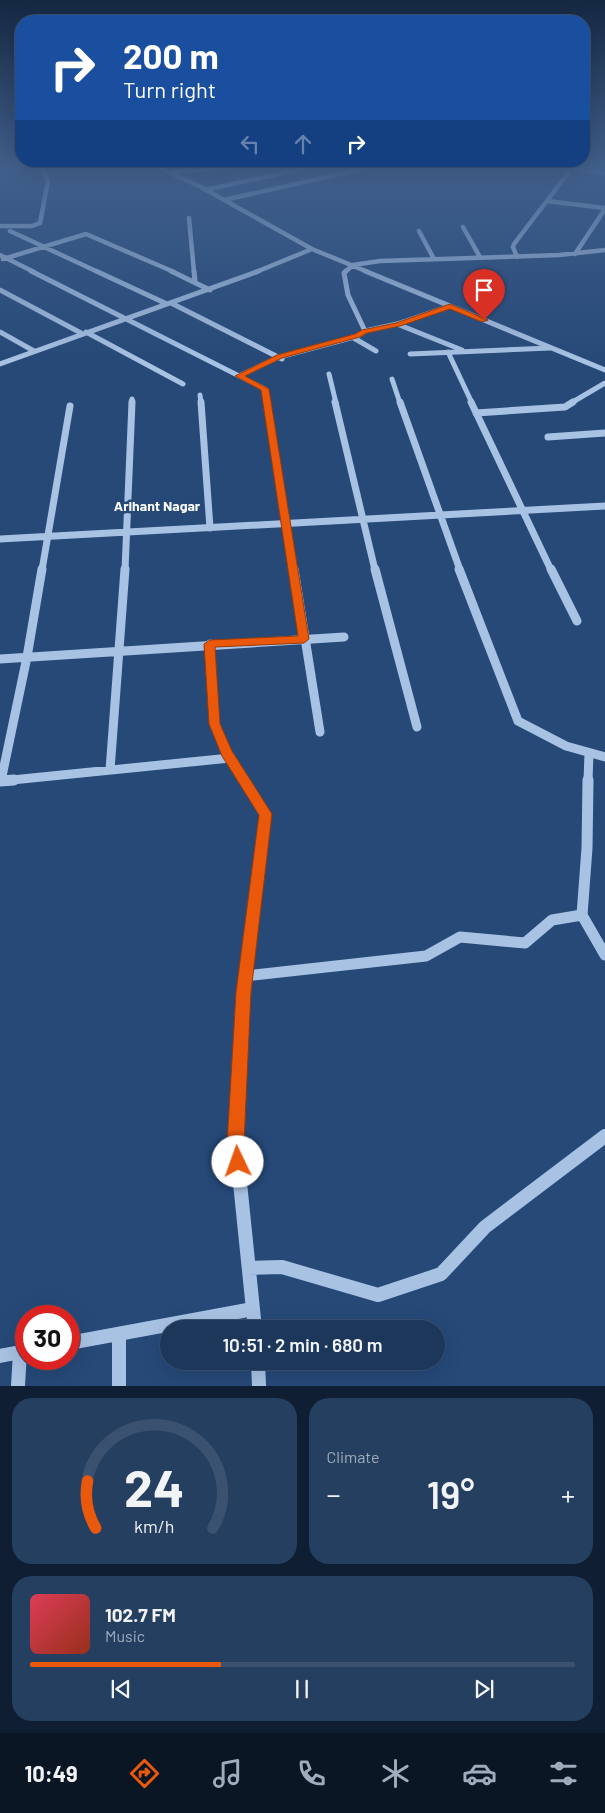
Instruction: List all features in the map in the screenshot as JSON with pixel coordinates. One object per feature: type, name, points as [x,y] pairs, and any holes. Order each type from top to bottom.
[{"type":"street","points":[[14,233],[169,304],[286,361]]},
{"type":"street","points":[[190,233],[195,281]]},
{"type":"street","points":[[283,233],[312,249],[605,370]]},
{"type":"street","points":[[420,233],[434,259]]},
{"type":"street","points":[[466,233],[480,258]]},
{"type":"street","points":[[517,257],[513,247],[523,233]]},
{"type":"street","points":[[574,254],[589,233]]},
{"type":"street","points":[[2,258],[86,234],[195,281],[210,290]]},
{"type":"street","points":[[591,251],[605,242]]},
{"type":"street","points":[[0,364],[83,332],[128,319],[210,290],[312,249]]},
{"type":"street","points":[[365,331],[344,280],[344,272],[353,265],[380,261],[517,257],[574,254],[605,250]]},
{"type":"street","points":[[2,258],[128,319],[265,389],[320,732]]},
{"type":"street","points":[[0,290],[183,384]]},
{"type":"street","points":[[239,376],[279,357],[352,337],[365,331],[397,324],[450,306]]},
{"type":"street","points":[[397,324],[466,351]]},
{"type":"street","points":[[0,332],[34,351]]},
{"type":"street","points":[[352,337],[376,351]]},
{"type":"street","points":[[410,354],[552,348]]},
{"type":"street","points":[[448,352],[522,511],[577,621]]},
{"type":"street","points":[[330,374],[362,520],[417,727]]},
{"type":"street","points":[[392,379],[439,516],[518,721],[566,746],[605,757]]},
{"type":"street","points":[[476,413],[565,407],[605,383]]},
{"type":"street","points":[[200,395],[210,528]]},
{"type":"street","points":[[110,770],[128,532],[132,399]]},
{"type":"street","points":[[70,406],[27,657],[1,781],[230,758]]},
{"type":"street","points":[[548,436],[605,433]]},
{"type":"street","points":[[0,539],[605,506]]},
{"type":"street","points":[[0,659],[210,644],[344,637]]},
{"type":"street","points":[[210,644],[214,724],[230,758],[266,814],[245,976],[236,1144],[255,1320]]},
{"type":"street","points":[[589,753],[587,848],[582,915],[605,955]]},
{"type":"street","points":[[245,976],[426,956],[460,937],[525,944],[552,920],[582,915]]},
{"type":"street","points":[[249,1268],[282,1267],[378,1295],[441,1274],[485,1227],[605,1136]]},
{"type":"street","points":[[80,1341],[254,1309]]},
{"type":"street","points":[[119,1334],[119,1386]]},
{"type":"street","points":[[0,1356],[15,1353]]},
{"type":"street","points":[[18,1386],[20,1370]]},
{"type":"street","points":[[259,1370],[260,1386]]},
{"type":"district","name":"Arihant Nagar","points":[[157,505]]},
{"type":"route","points":[[238,1162],[236,1144],[243,992],[266,814],[227,752],[214,724],[210,644],[304,639],[265,389],[239,376],[279,357],[358,336],[365,331],[397,324],[450,306],[484,320]]}]
